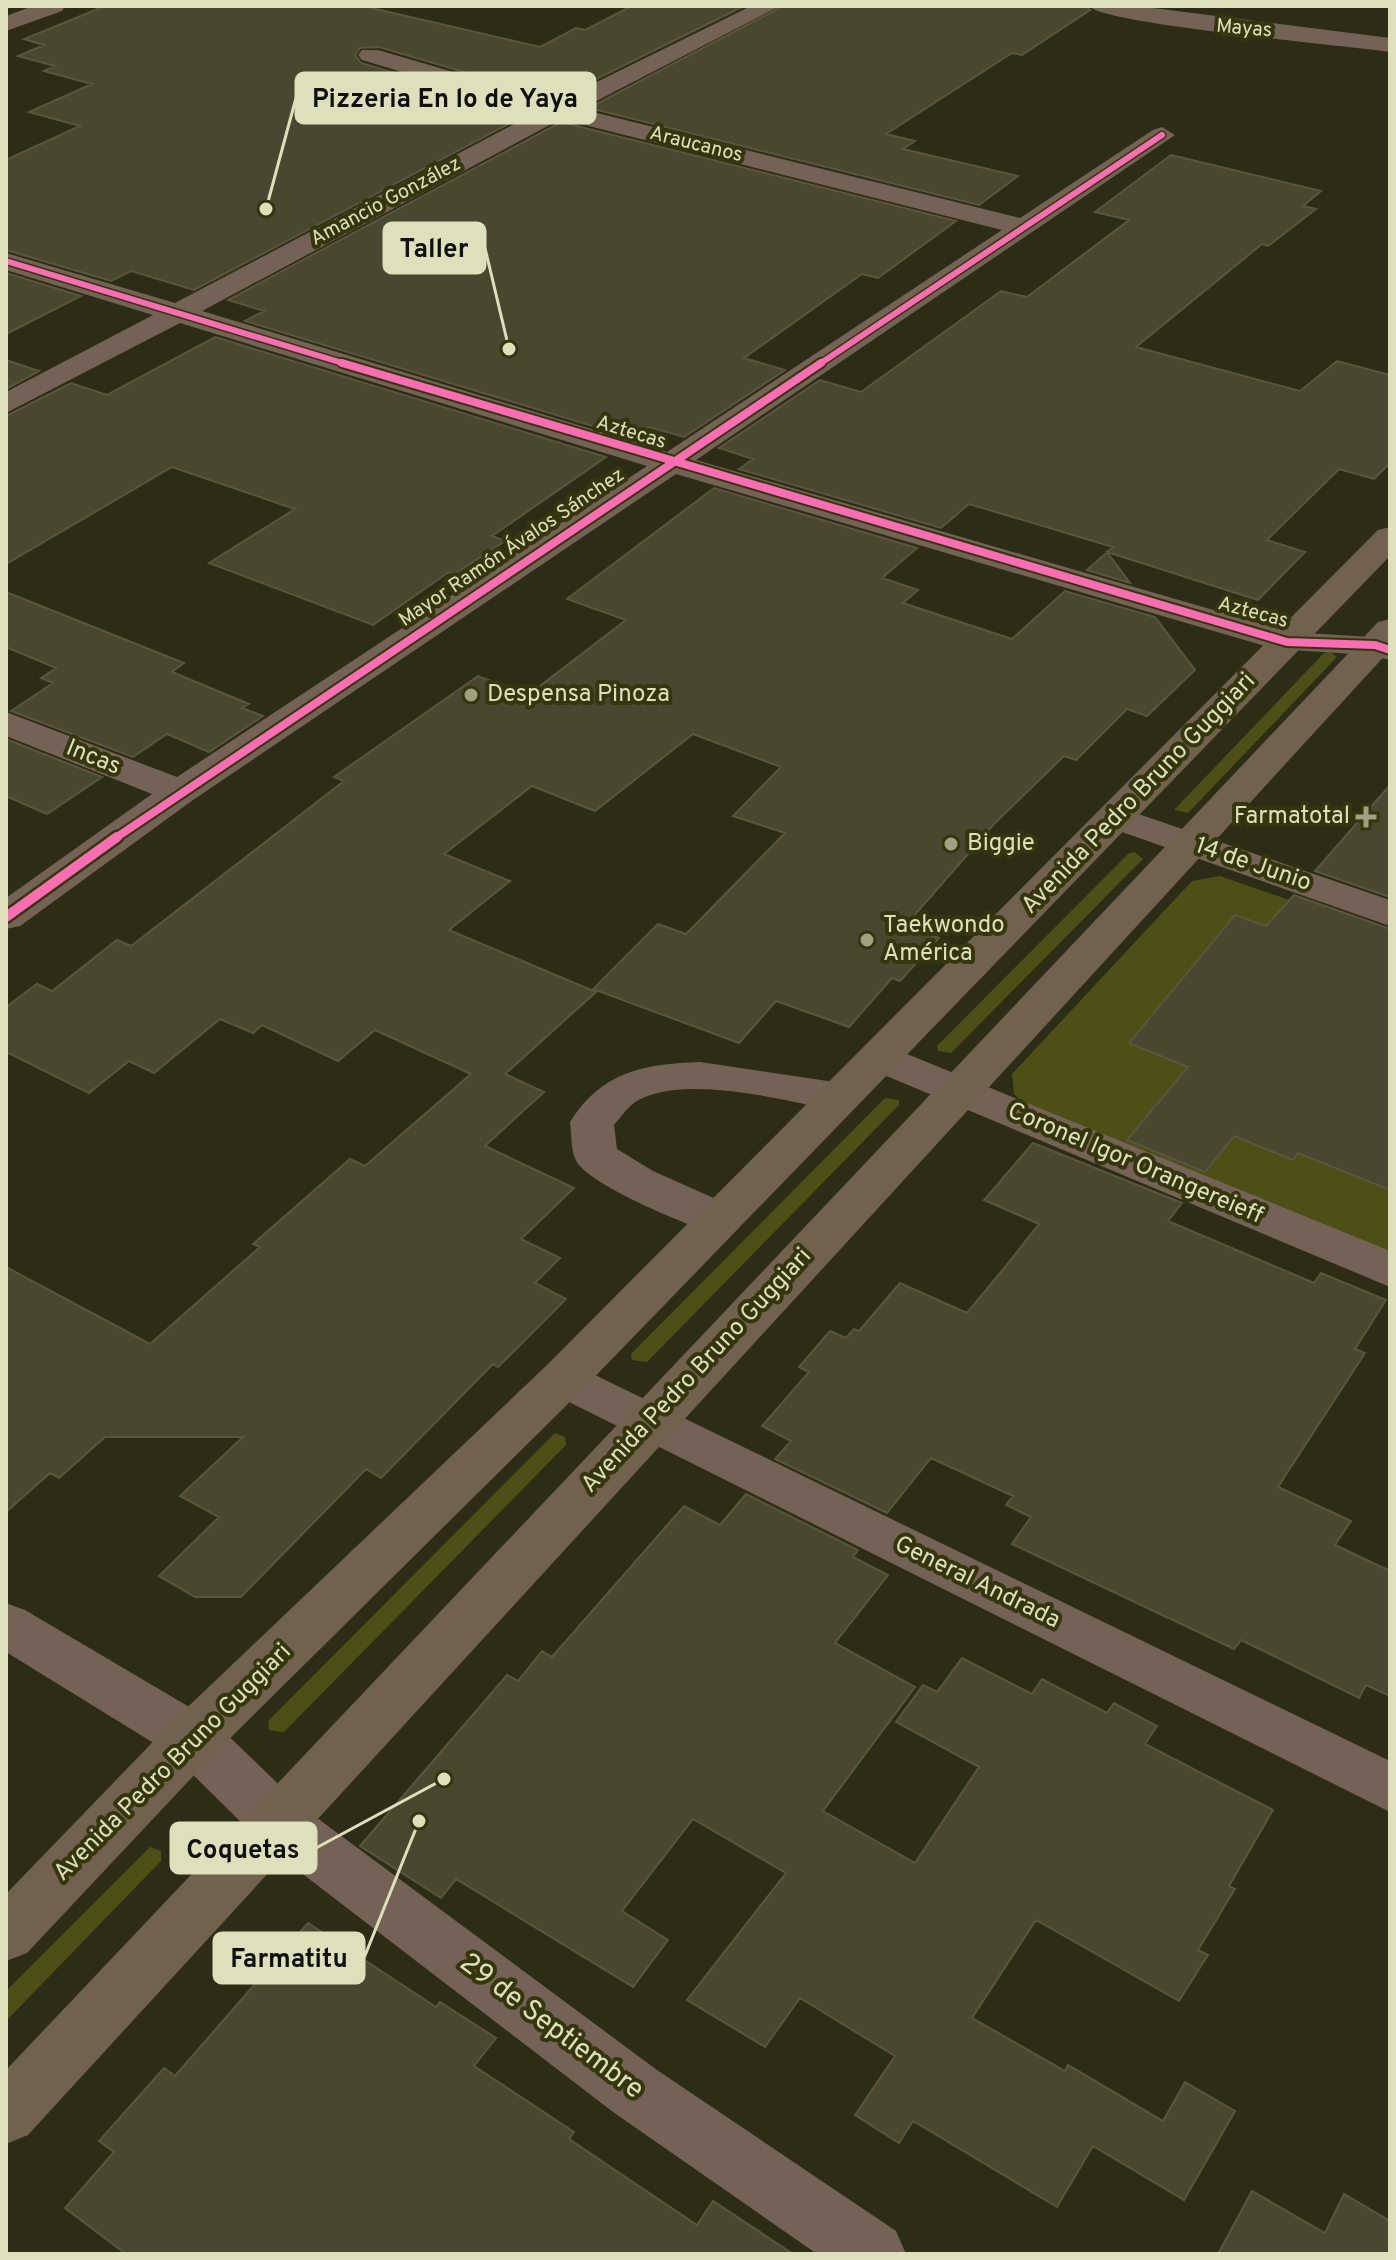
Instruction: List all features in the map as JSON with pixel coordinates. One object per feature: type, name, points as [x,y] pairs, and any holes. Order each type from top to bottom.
[{"type":"main road","name":"Avenida Pedro Bruno Guggiari","points":[[6,1934],[193,1738],[564,1378],[1390,537]]},
{"type":"main road","name":"Avenida Pedro Bruno Guggiari","points":[[6,2114],[261,1804],[650,1421],[1190,843],[1385,641]]},
{"type":"street","points":[[6,24],[54,6]]},
{"type":"street","name":"Amancio González","points":[[6,404],[558,111],[769,6]]},
{"type":"street","name":"Mayas","points":[[1100,6],[1212,27],[1308,33],[1390,45]]},
{"type":"street","points":[[1308,33],[1339,13]]},
{"type":"street","name":"Araucanos","points":[[370,55],[558,111],[1024,227]]},
{"type":"street","name":"Mayor Ramón Ávalos Sánchez","points":[[6,917],[180,792],[1162,135]]},
{"type":"street","name":"Aztecas","points":[[6,261],[172,314],[671,463],[1287,642],[1385,641]]},
{"type":"street","name":"Incas","points":[[6,723],[180,792]]},
{"type":"street","name":"14 de Junio","points":[[1115,817],[1390,914]]},
{"type":"street","name":"Coronel Igor Orangereieff","points":[[880,1057],[1390,1270]]},
{"type":"street","points":[[720,1219],[637,1182],[596,1156],[592,1122],[621,1091],[670,1076],[717,1078],[841,1097]]},
{"type":"street","name":"General Andrada","points":[[564,1378],[1390,1788]]},
{"type":"street","name":"29 de Septiembre","points":[[6,1625],[193,1738],[261,1804],[635,2091],[873,2254]]},
{"type":"shaded area","points":[[1331,652],[1337,657],[1188,813],[1174,810],[1324,653]]},
{"type":"shaded area","points":[[1135,852],[1143,859],[951,1053],[938,1051],[937,1046],[1129,853]]},
{"type":"shaded area","points":[[1220,876],[1390,935],[1390,1254],[1022,1102],[1014,1094],[1012,1074],[1192,881]]},
{"type":"shaded area","points":[[885,1098],[899,1100],[899,1105],[647,1362],[632,1360],[631,1354]]},
{"type":"shaded area","points":[[555,1433],[565,1437],[566,1445],[284,1732],[269,1730],[268,1721]]},
{"type":"shaded area","points":[[150,1847],[161,1851],[161,1861],[6,2021],[6,1991]]},
{"type":"building","points":[[105,6],[363,6],[540,47],[576,28],[585,30],[632,6],[744,6],[556,99],[379,47],[360,48],[355,55],[361,63],[529,113],[194,290],[131,271],[111,281],[6,250],[6,160],[80,126],[29,112],[92,84],[44,71],[55,66],[18,56],[44,45],[24,39]]},
{"type":"building","points":[[783,6],[1086,6],[1090,10],[1022,55],[1012,53],[886,134],[915,141],[903,149],[1018,176],[979,205],[589,108]]},
{"type":"building","points":[[561,122],[956,221],[878,278],[862,274],[744,358],[785,370],[684,437],[649,427],[632,438],[245,321],[264,311],[228,300]]},
{"type":"building","points":[[1171,155],[1321,191],[1303,206],[1316,209],[1268,246],[1262,244],[1136,347],[1300,391],[1337,361],[1390,375],[1390,463],[1374,479],[1339,469],[1267,540],[1305,552],[1258,600],[1107,552],[1113,547],[969,504],[941,528],[739,469],[753,459],[719,448],[820,380],[861,392],[1001,291],[1027,297],[1129,220],[1095,212]]},
{"type":"building","points":[[6,273],[81,296],[6,334]]},
{"type":"building","points":[[215,337],[606,457],[492,536],[505,541],[455,574],[449,572],[373,625],[209,563],[295,509],[172,467],[6,564],[6,416],[71,383],[107,395]]},
{"type":"building","points":[[6,360],[39,371],[6,389]]},
{"type":"building","points":[[714,488],[917,548],[882,578],[918,590],[903,603],[1012,639],[1065,591],[1155,617],[1195,670],[1147,716],[1127,709],[1076,760],[1064,756],[995,823],[905,926],[939,938],[900,981],[892,978],[849,1027],[776,1001],[739,1043],[593,989],[658,924],[686,934],[785,833],[733,816],[781,767],[693,734],[595,811],[532,786],[444,854],[510,881],[449,930],[596,992],[505,1074],[544,1092],[485,1146],[574,1188],[521,1239],[560,1258],[535,1283],[566,1299],[498,1367],[493,1364],[381,1478],[366,1469],[241,1597],[195,1597],[159,1576],[219,1517],[180,1496],[243,1437],[105,1437],[59,1478],[50,1473],[6,1512],[6,1267],[150,1344],[260,1247],[253,1244],[350,1159],[365,1166],[471,1074],[375,1030],[338,1061],[262,1025],[253,1033],[220,1019],[154,1073],[129,1061],[89,1093],[6,1052],[6,1007],[37,984],[52,991],[117,940],[131,946],[344,781],[334,777],[478,676],[528,695],[626,620],[567,599]]},
{"type":"building","points":[[1107,552],[1130,583],[1087,570]]},
{"type":"building","points":[[6,592],[184,663],[172,672],[249,704],[242,708],[263,716],[209,752],[167,734],[133,757],[11,711],[53,683],[41,678],[56,668],[6,647]]},
{"type":"building","points":[[6,739],[102,777],[47,814],[6,796]]},
{"type":"building","points":[[1390,785],[1390,897],[1315,871]]},
{"type":"building","points":[[1294,895],[1390,929],[1390,1190],[1298,1153],[1293,1160],[1234,1136],[1205,1172],[1127,1140],[1188,1067],[1129,1043],[1235,915],[1266,926]]},
{"type":"building","points":[[1033,1143],[1182,1203],[1168,1221],[1314,1283],[1321,1273],[1386,1300],[1355,1349],[1365,1353],[1278,1487],[1351,1521],[1335,1545],[1390,1571],[1390,1696],[1366,1685],[1359,1698],[1241,1640],[1234,1649],[1012,1544],[1031,1517],[1006,1505],[1013,1496],[931,1458],[887,1513],[775,1459],[791,1441],[762,1426],[809,1372],[799,1367],[830,1331],[846,1338],[854,1329],[859,1331],[900,1283],[967,1313],[1001,1272],[1039,1224],[984,1200]]},
{"type":"building","points":[[746,1494],[858,1550],[853,1557],[888,1575],[835,1643],[915,1687],[823,1811],[915,1863],[979,1767],[896,1722],[923,1685],[937,1692],[962,1658],[1032,1694],[1042,1679],[1107,1713],[1114,1703],[1157,1726],[1145,1744],[1273,1810],[1229,1886],[1235,1889],[1198,1950],[1208,1955],[1179,2001],[1036,1920],[972,2018],[1065,2071],[1068,2065],[1163,2121],[1185,2082],[1235,2111],[1184,2200],[1093,2146],[1057,2207],[913,2121],[899,2143],[855,2115],[895,2056],[800,1998],[765,2047],[687,2000],[786,1873],[693,1819],[622,1911],[668,1940],[633,1987],[456,1879],[441,1898],[360,1846],[507,1675],[518,1681],[542,1651],[552,1657],[684,1506],[720,1525]]},
{"type":"building","points":[[308,1923],[436,2007],[440,2002],[496,2038],[474,2066],[574,2132],[569,2139],[697,2225],[713,2201],[793,2254],[126,2254],[65,2208],[114,2152],[99,2141],[164,2068],[175,2076]]},
{"type":"building","points":[[1252,2191],[1325,2233],[1344,2194],[1390,2221],[1390,2254],[1218,2254]]},
{"type":"cycle path","points":[[6,917],[180,792],[1162,135]]},
{"type":"cycle path","points":[[6,261],[671,463],[1287,642],[1375,645],[1390,650]]},
{"type":"place","name":"Pizzeria En lo de Yaya","points":[[266,209]]},
{"type":"place","name":"Taller","points":[[509,349]]},
{"type":"place","name":"Despensa Pinoza","points":[[471,695]]},
{"type":"place","name":"Farmatotal","points":[[1366,817]]},
{"type":"place","name":"Biggie","points":[[951,844]]},
{"type":"place","name":"Taekwondo América","points":[[867,940]]},
{"type":"place","name":"Coquetas","points":[[444,1779]]},
{"type":"place","name":"Farmatitu","points":[[419,1821]]}]
